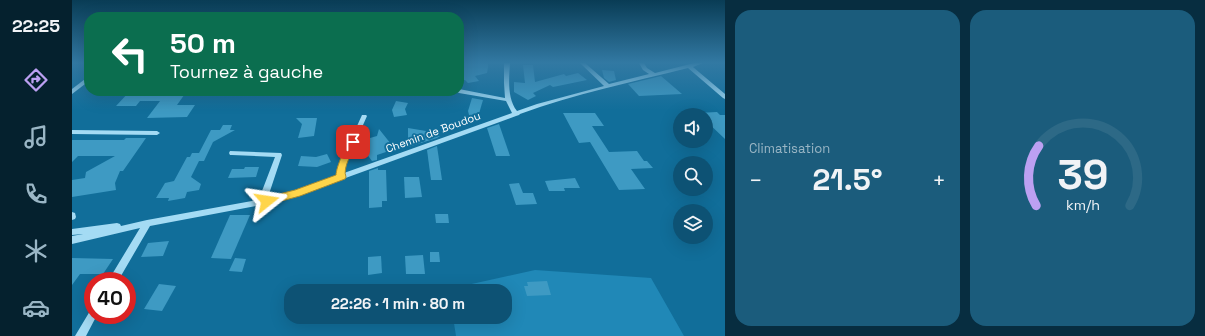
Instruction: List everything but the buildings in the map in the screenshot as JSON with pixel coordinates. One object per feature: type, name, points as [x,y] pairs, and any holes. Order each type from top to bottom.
[{"type":"street","points":[[508,79],[509,100],[517,114]]},
{"type":"street","points":[[599,79],[607,86]]},
{"type":"street","name":"Chemin de Boudou","points":[[72,240],[147,223],[267,201],[296,193],[565,97],[636,79]]},
{"type":"street","points":[[704,79],[725,97]]},
{"type":"street","points":[[72,92],[84,84]]},
{"type":"street","points":[[464,92],[509,100]]},
{"type":"street","points":[[342,177],[340,174],[341,168],[364,116]]},
{"type":"street","points":[[72,132],[157,132]]},
{"type":"street","points":[[232,153],[279,155],[266,191],[267,201]]},
{"type":"street","points":[[118,272],[147,223]]},
{"type":"street","name":"Chemin de Boudou","points":[[72,232],[147,223]]},
{"type":"street","points":[[80,336],[87,324]]},
{"type":"shaded area","points":[[535,270],[651,278],[684,336],[456,336],[454,324],[512,324],[512,284],[472,284]]},
{"type":"route","points":[[267,201],[296,193],[342,177],[340,174],[341,168],[353,142]]}]
